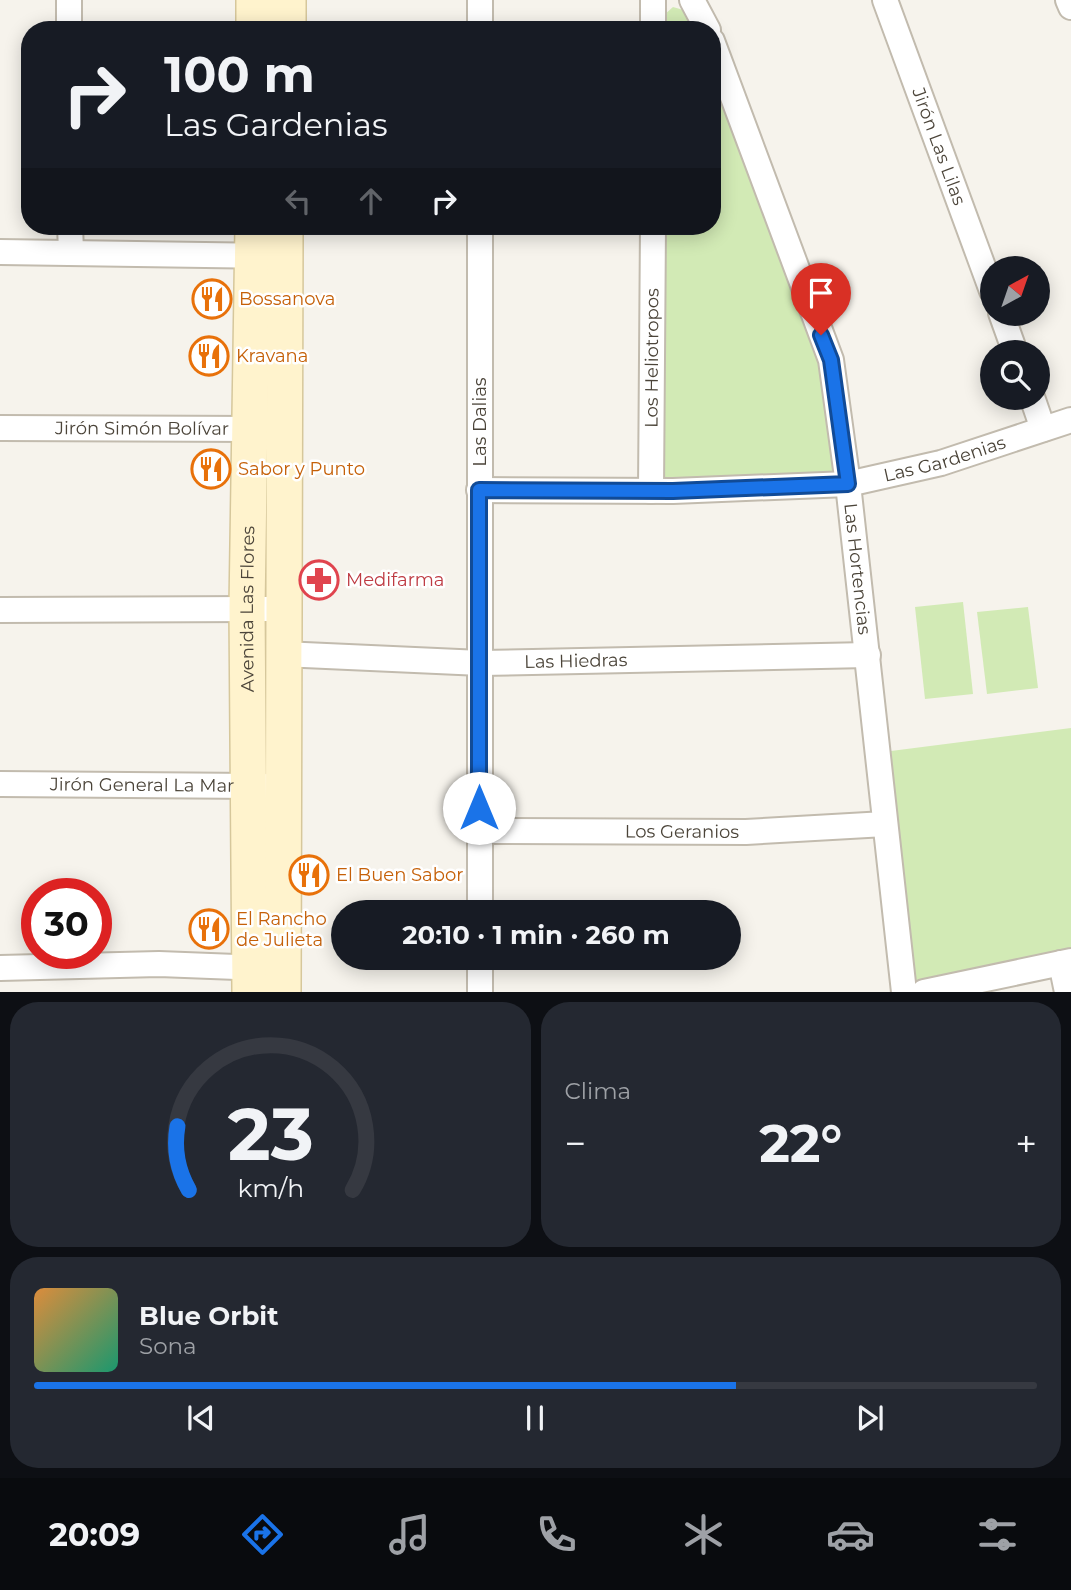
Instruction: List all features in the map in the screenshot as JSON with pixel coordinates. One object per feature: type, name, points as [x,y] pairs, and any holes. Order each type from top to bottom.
[{"type":"street","points":[[69,0],[69,21]]},
{"type":"street","points":[[254,0],[254,21]]},
{"type":"street","points":[[288,0],[288,21]]},
{"type":"street","points":[[480,0],[480,21]]},
{"type":"street","points":[[653,0],[653,21]]},
{"type":"street","points":[[692,0],[703,21]]},
{"type":"street","name":"Jirón Las Lilas","points":[[885,0],[980,258]]},
{"type":"street","points":[[1069,0],[1071,7]]},
{"type":"street","name":"Las Hortencias","points":[[721,65],[831,360],[868,655],[904,992]]},
{"type":"street","points":[[70,235],[71,251]]},
{"type":"street","name":"Las Dalias","points":[[480,235],[480,900]]},
{"type":"street","name":"Los Heliotropos","points":[[651,491],[653,235]]},
{"type":"street","points":[[0,252],[269,241]]},
{"type":"street","name":"Avenida Las Flores","points":[[266,980],[265,786],[247,608],[249,429],[269,241]]},
{"type":"street","name":"Avenida Las Flores","points":[[265,786],[282,654],[283,609],[284,430],[269,241]]},
{"type":"street","points":[[1037,410],[1044,429]]},
{"type":"street","name":"Las Gardenias","points":[[479,490],[651,491],[848,484],[942,463],[1071,420]]},
{"type":"street","name":"Jirón Simón Bolívar","points":[[0,428],[284,430]]},
{"type":"street","points":[[0,610],[283,609]]},
{"type":"street","name":"Las Hiedras","points":[[282,654],[481,663],[868,655]]},
{"type":"street","name":"Jirón General La Mar","points":[[0,784],[265,786]]},
{"type":"street","name":"Los Geranios","points":[[479,831],[746,832],[885,824]]},
{"type":"street","points":[[924,992],[1066,962],[1067,992]]},
{"type":"street","points":[[0,968],[159,964],[266,980]]},
{"type":"street","points":[[480,970],[480,992]]},
{"type":"green space","points":[[673,7],[697,14],[700,21],[663,21],[663,16]]},
{"type":"green space","points":[[721,83],[822,364],[835,475],[665,481],[664,235],[721,235]]},
{"type":"green space","points":[[963,602],[973,694],[925,699],[915,607]]},
{"type":"green space","points":[[1028,607],[1038,688],[987,694],[977,612]]},
{"type":"green space","points":[[1071,728],[1071,950],[912,984],[891,751]]},
{"type":"place","name":"Bossanova","points":[[212,299]]},
{"type":"place","name":"Kravana","points":[[209,356]]},
{"type":"place","name":"Sabor y Punto","points":[[211,469]]},
{"type":"place","name":"Medifarma","points":[[319,580]]},
{"type":"place","name":"El Buen Sabor","points":[[309,875]]},
{"type":"place","name":"El Rancho de Julieta","points":[[209,929]]},
{"type":"route","points":[[479,808],[479,490],[673,491],[848,484],[831,360],[821,335]]}]
